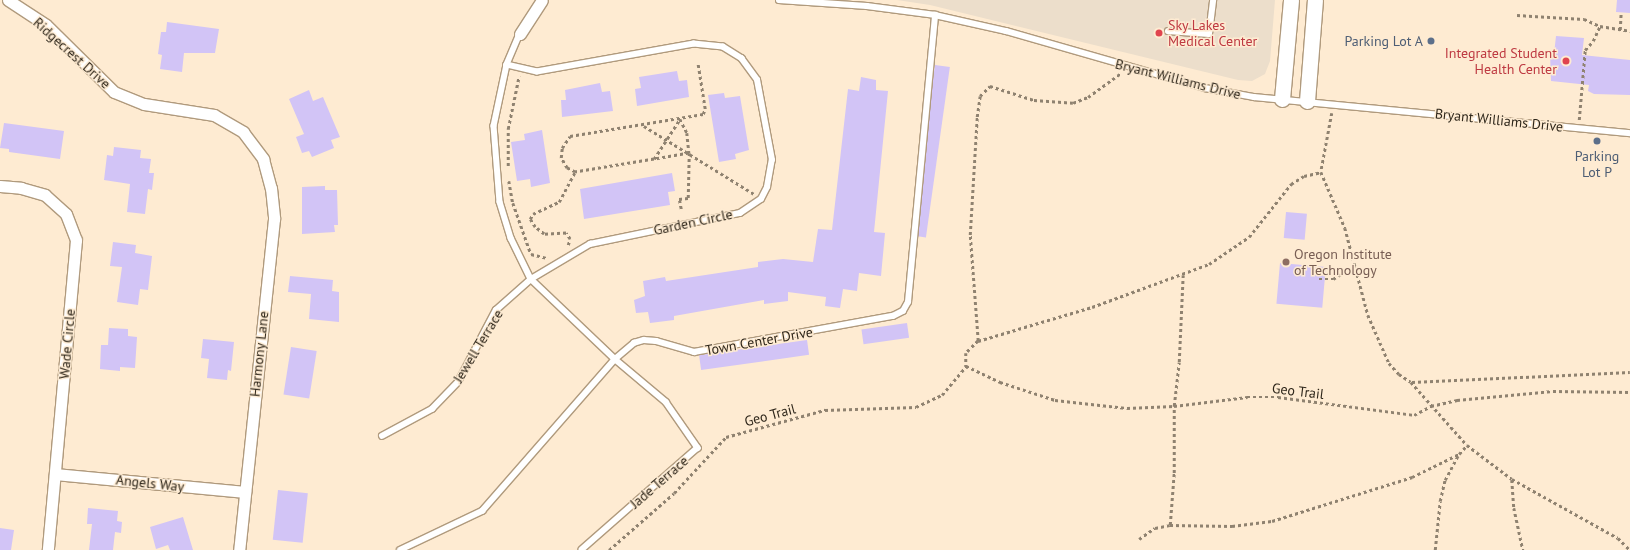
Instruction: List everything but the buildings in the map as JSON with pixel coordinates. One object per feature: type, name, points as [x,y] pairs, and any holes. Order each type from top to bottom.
[{"type":"street","name":"Ridgecrest Drive","points":[[8,0],[46,25],[114,92],[144,104],[214,116],[243,132],[262,158]]},
{"type":"street","points":[[520,34],[542,0]]},
{"type":"street","points":[[1282,99],[1291,0]]},
{"type":"street","points":[[1307,101],[1315,0]]},
{"type":"street","name":"Harmony Lane","points":[[239,550],[274,219],[271,188],[262,158]]},
{"type":"street","name":"Wade Circle","points":[[0,186],[21,188],[45,195],[66,214],[76,240],[48,550]]},
{"type":"street","name":"Angels Way","points":[[55,474],[245,492]]},
{"type":"lane","name":"Bryant Williams Drive","points":[[779,0],[866,6],[934,15],[1006,31],[1126,67],[1205,88],[1282,99],[1630,132]]},
{"type":"lane","points":[[1168,31],[1209,34],[1213,0]]},
{"type":"lane","name":"Town Center Drive","points":[[400,550],[482,511],[614,359],[634,343],[644,340],[656,340],[694,352],[893,316],[903,311],[908,302],[934,15]]},
{"type":"lane","points":[[520,34],[507,65],[494,126],[500,202],[511,238],[531,279],[614,359]]},
{"type":"lane","points":[[507,65],[537,72],[694,44],[723,47],[742,59],[757,80],[772,160],[768,187],[761,198]]},
{"type":"lane","name":"Garden Circle","points":[[531,279],[590,244],[740,213],[761,198]]},
{"type":"lane","name":"Jewell Terrace","points":[[382,436],[432,409],[458,382],[496,310],[531,279]]},
{"type":"lane","name":"Jade Terrace","points":[[582,550],[698,448],[666,402],[614,359]]},
{"type":"path","points":[[1620,30],[1621,12]]},
{"type":"path","points":[[1517,15],[1584,18],[1600,26],[1630,31]]},
{"type":"path","points":[[1580,114],[1585,50],[1593,41],[1600,26]]},
{"type":"path","points":[[689,153],[575,172],[567,168],[561,158],[562,148],[570,136],[703,114],[705,109],[698,65]]},
{"type":"path","points":[[1126,67],[1119,76],[1088,97],[1073,103],[1034,100],[990,86],[980,96],[977,117],[970,235],[978,341],[1092,307],[1183,275],[1228,252],[1249,237],[1291,184],[1304,176],[1321,172]]},
{"type":"path","points":[[509,172],[508,129],[521,69]]},
{"type":"path","points":[[1334,104],[1321,172],[1345,228],[1368,315],[1389,363],[1411,382],[1467,445],[1512,479],[1618,538],[1630,550]]},
{"type":"path","points":[[654,159],[680,119]]},
{"type":"path","points":[[680,119],[687,133],[689,153],[688,198],[679,199],[681,209]]},
{"type":"path","points":[[643,125],[761,198]]},
{"type":"path","points":[[564,247],[570,243],[566,233],[544,234],[534,227],[530,219],[533,214],[559,202],[575,172]]},
{"type":"path","points":[[509,178],[513,203],[531,254],[546,258],[552,255]]},
{"type":"path","points":[[1319,279],[1333,279],[1355,265]]},
{"type":"path","points":[[1170,525],[1174,473],[1174,406],[1179,362],[1183,275]]},
{"type":"path","name":"Geo Trail","points":[[609,550],[674,493],[726,437],[825,410],[916,407],[942,395],[966,366],[966,353],[978,341]]},
{"type":"path","name":"Geo Trail","points":[[966,366],[1016,389],[1055,400],[1127,408],[1174,406],[1247,397],[1278,397],[1408,415],[1421,413],[1432,406],[1457,400],[1553,391],[1630,392]]},
{"type":"path","points":[[1411,382],[1630,372]]},
{"type":"path","points":[[1435,550],[1440,501],[1445,480],[1459,454],[1467,445]]},
{"type":"path","points":[[1139,539],[1155,528],[1170,525],[1232,526],[1272,521],[1412,477],[1459,454]]},
{"type":"path","points":[[1512,479],[1514,508],[1523,550]]},
{"type":"shaded area","name":"Sky Lakes Medical Center","points":[[897,0],[1275,0],[1270,61],[1265,74],[1252,81],[1238,80],[930,5]]},
{"type":"place","name":"Sky Lakes Medical Center","points":[[1159,33]]},
{"type":"place","name":"Parking Lot A","points":[[1431,41]]},
{"type":"place","name":"Integrated Student Health Center","points":[[1566,61]]},
{"type":"place","name":"Parking Lot P","points":[[1597,141]]},
{"type":"place","name":"Oregon Institute of Technology","points":[[1286,262]]}]
